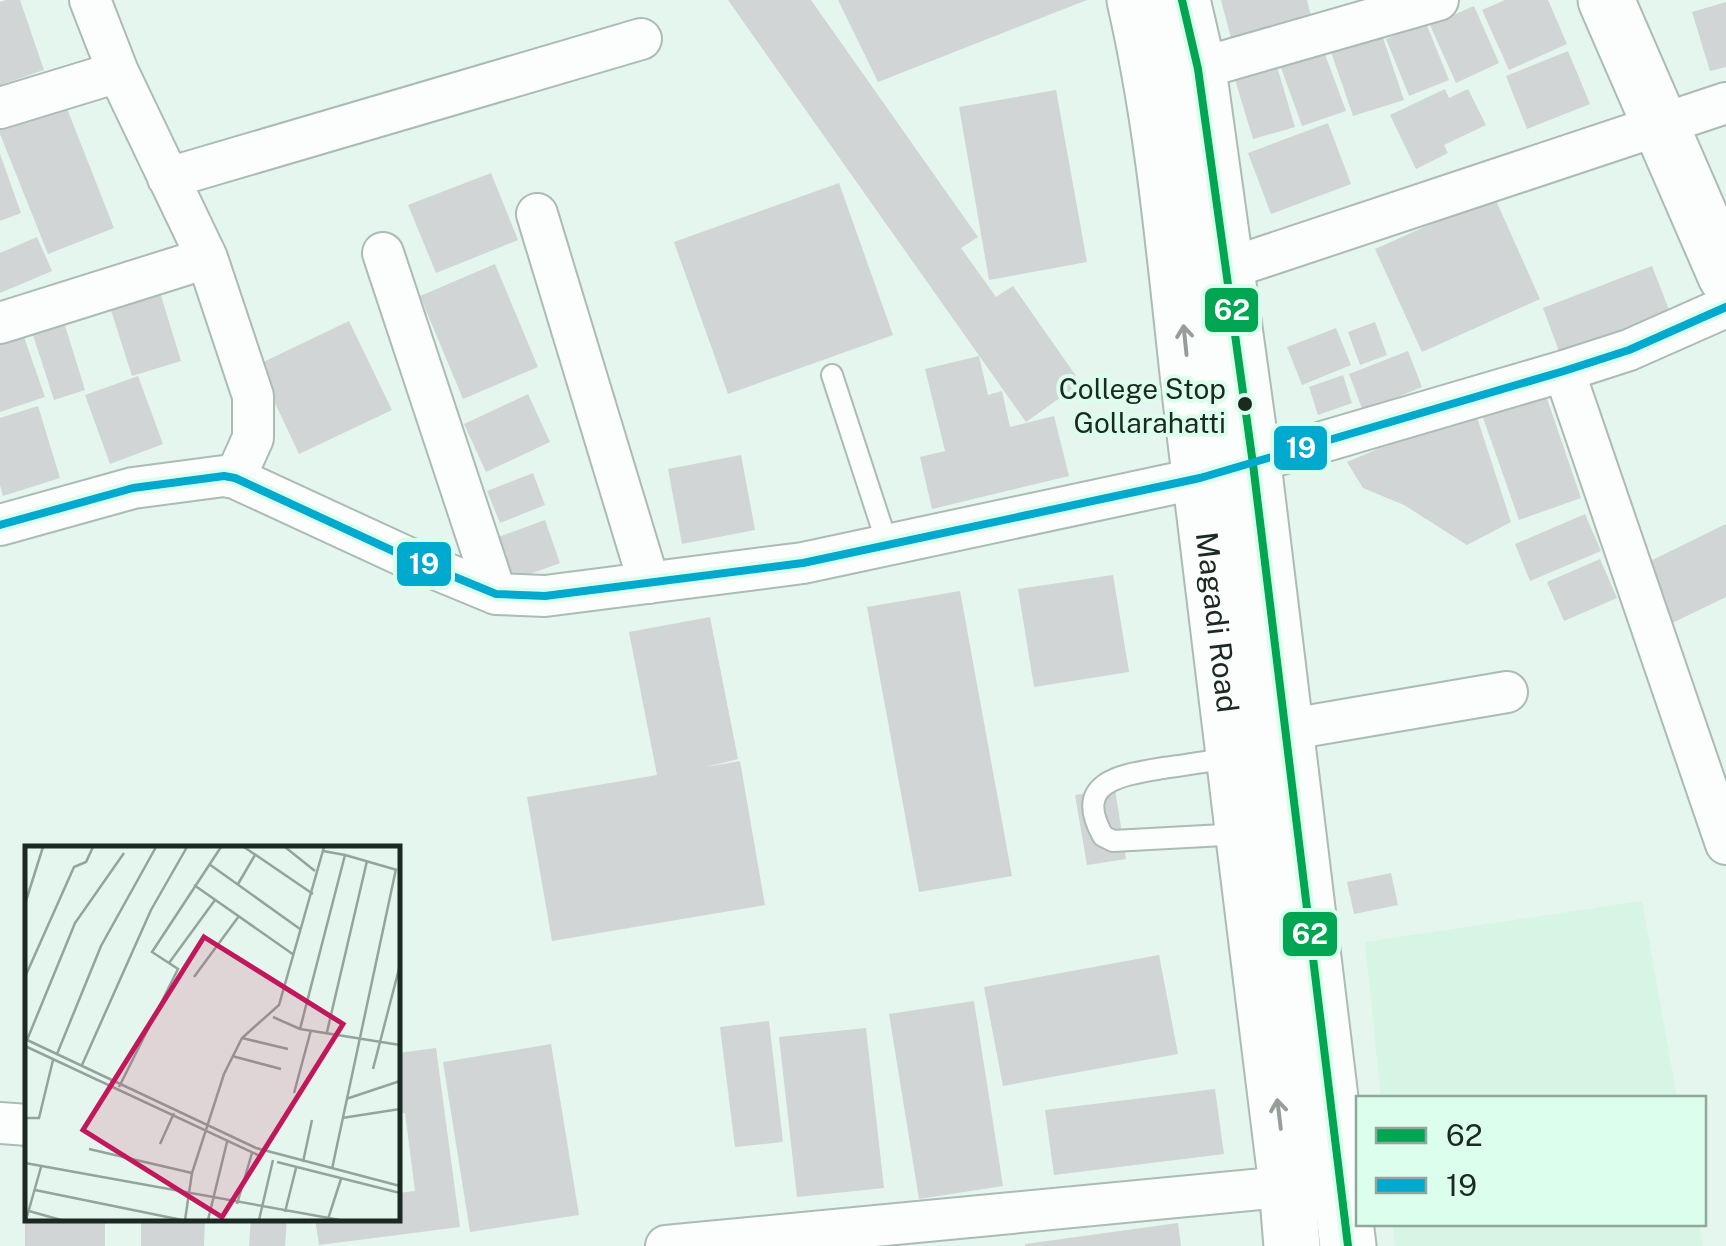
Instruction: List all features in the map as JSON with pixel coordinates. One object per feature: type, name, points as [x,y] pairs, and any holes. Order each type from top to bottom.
[{"type":"main road","name":"Magadi Road","points":[[1135,0],[1148,59],[1176,252],[1292,1246]]},
{"type":"main road","name":"Magadi Road","points":[[1182,0],[1198,69],[1254,464],[1348,1246]]},
{"type":"main road","points":[[1606,0],[1726,276]]},
{"type":"street","points":[[90,0],[118,72],[207,258],[253,396],[253,438],[234,478]]},
{"type":"street","points":[[1198,69],[1438,0]]},
{"type":"street","points":[[168,178],[642,38]]},
{"type":"street","points":[[0,108],[118,72]]},
{"type":"street","points":[[1227,269],[1726,103]]},
{"type":"street","points":[[537,214],[649,583]]},
{"type":"street","points":[[383,254],[496,594]]},
{"type":"street","points":[[0,323],[207,258]]},
{"type":"street","points":[[0,525],[133,488],[224,476],[496,594],[545,596],[649,583],[803,563],[1200,478],[1629,350],[1726,307]]},
{"type":"street","points":[[1564,371],[1726,844]]},
{"type":"street","points":[[1233,744],[1285,730],[1507,692]]},
{"type":"street","points":[[0,1123],[25,1125]]},
{"type":"street","points":[[666,1246],[1341,1182]]},
{"type":"lane","points":[[832,375],[887,543]]},
{"type":"lane","points":[[1233,744],[1120,776],[1102,786],[1095,796],[1093,810],[1103,836],[1113,841],[1244,834]]},
{"type":"shaded area","points":[[1642,901],[1677,1096],[1381,1096],[1365,942]]},
{"type":"shaded area","points":[[1393,1226],[1699,1226],[1703,1246],[1395,1246]]},
{"type":"building","points":[[20,0],[44,70],[0,85],[0,2]]},
{"type":"building","points":[[728,0],[811,0],[978,237],[961,248],[996,297],[1013,286],[1081,383],[1026,422]]},
{"type":"building","points":[[838,0],[1087,0],[878,82]]},
{"type":"building","points":[[1221,0],[1307,0],[1312,20],[1232,42]]},
{"type":"building","points":[[1505,0],[1548,0],[1567,44],[1509,70],[1482,10]]},
{"type":"building","points":[[1726,2],[1726,67],[1710,71],[1692,12]]},
{"type":"building","points":[[1474,6],[1499,63],[1456,83],[1430,25]]},
{"type":"building","points":[[1426,23],[1449,80],[1409,96],[1386,39]]},
{"type":"building","points":[[1379,26],[1404,100],[1353,116],[1328,43]]},
{"type":"building","points":[[1322,46],[1346,111],[1302,126],[1279,62]]},
{"type":"building","points":[[1568,51],[1590,104],[1527,129],[1506,76]]},
{"type":"building","points":[[1275,60],[1295,127],[1253,139],[1233,73]]},
{"type":"building","points":[[1445,89],[1449,98],[1468,89],[1486,125],[1444,145],[1448,153],[1416,169],[1390,115]]},
{"type":"building","points":[[1056,90],[1087,262],[989,280],[959,107]]},
{"type":"building","points":[[62,96],[114,228],[48,254],[0,134],[0,121]]},
{"type":"building","points":[[1328,123],[1351,184],[1271,214],[1248,153]]},
{"type":"building","points":[[0,154],[21,213],[0,221]]},
{"type":"building","points":[[491,173],[518,240],[436,273],[408,205]]},
{"type":"building","points":[[839,183],[893,335],[728,394],[674,242]]},
{"type":"building","points":[[1494,196],[1540,299],[1422,352],[1375,249]]},
{"type":"building","points":[[37,237],[52,271],[0,293],[0,253]]},
{"type":"building","points":[[495,264],[538,367],[463,399],[420,296]]},
{"type":"building","points":[[1652,266],[1670,312],[1560,354],[1543,308]]},
{"type":"building","points":[[159,289],[181,361],[132,376],[109,304]]},
{"type":"building","points":[[349,321],[392,410],[299,454],[257,365]]},
{"type":"building","points":[[64,322],[85,390],[54,400],[32,332]]},
{"type":"building","points":[[1375,322],[1387,355],[1360,365],[1348,332]]},
{"type":"building","points":[[1336,328],[1351,365],[1302,385],[1287,347]]},
{"type":"building","points":[[24,337],[45,397],[0,412],[0,345]]},
{"type":"building","points":[[1408,351],[1422,387],[1363,411],[1349,374]]},
{"type":"building","points":[[979,356],[988,395],[1002,391],[1010,427],[1054,416],[1069,476],[932,509],[920,457],[945,451],[925,369]]},
{"type":"building","points":[[1343,375],[1352,403],[1318,415],[1309,387]]},
{"type":"building","points":[[138,376],[163,444],[110,464],[85,395]]},
{"type":"building","points":[[1543,387],[1581,498],[1519,520],[1480,409]]},
{"type":"building","points":[[528,394],[550,442],[486,472],[464,424]]},
{"type":"building","points":[[38,406],[60,478],[3,496],[0,418]]},
{"type":"building","points":[[1474,408],[1511,522],[1467,545],[1404,505],[1363,488],[1347,462]]},
{"type":"building","points":[[741,455],[755,530],[682,544],[668,469]]},
{"type":"building","points":[[533,473],[545,505],[500,523],[487,491]]},
{"type":"building","points":[[1585,514],[1601,551],[1530,581],[1515,544]]},
{"type":"building","points":[[545,520],[560,563],[497,586],[482,543]]},
{"type":"building","points":[[1726,524],[1726,597],[1666,626],[1638,567]]},
{"type":"building","points":[[1600,559],[1617,598],[1564,621],[1547,582]]},
{"type":"building","points":[[1113,575],[1129,672],[1034,687],[1018,589]]},
{"type":"building","points":[[960,591],[1012,876],[919,892],[867,607]]},
{"type":"building","points":[[710,617],[738,759],[706,767],[740,761],[765,905],[552,941],[527,797],[657,775],[629,632]]},
{"type":"building","points":[[1115,789],[1126,859],[1087,865],[1075,795]]},
{"type":"building","points":[[1391,873],[1398,905],[1354,914],[1347,882]]},
{"type":"building","points":[[1159,955],[1178,1054],[1003,1086],[984,987]]},
{"type":"building","points":[[974,1001],[1003,1186],[919,1199],[889,1014]]},
{"type":"building","points":[[769,1021],[783,1142],[735,1147],[720,1027]]},
{"type":"building","points":[[866,1028],[884,1188],[797,1197],[779,1037]]},
{"type":"building","points":[[551,1044],[579,1215],[470,1232],[443,1062]]},
{"type":"building","points":[[436,1048],[460,1227],[319,1245],[315,1221],[400,1221],[400,1193],[415,1191],[405,1113],[400,1114],[400,1053]]},
{"type":"building","points":[[1215,1089],[1224,1154],[1054,1175],[1045,1110]]},
{"type":"building","points":[[25,1221],[105,1221],[105,1246],[25,1246]]},
{"type":"building","points":[[141,1221],[205,1221],[204,1246],[141,1246]]},
{"type":"building","points":[[251,1221],[287,1221],[285,1246],[249,1246]]},
{"type":"building","points":[[1178,1223],[1181,1246],[1025,1246],[1025,1244]]},
{"type":"transit line","name":"62","points":[[1182,0],[1198,69],[1253,464],[1348,1246]]},
{"type":"transit line","name":"19","points":[[0,525],[133,488],[224,476],[496,594],[545,596],[803,563],[1200,478],[1629,350],[1726,307]]},
{"type":"place","name":"College Stop Gollarahatti","points":[[1245,404]]}]
